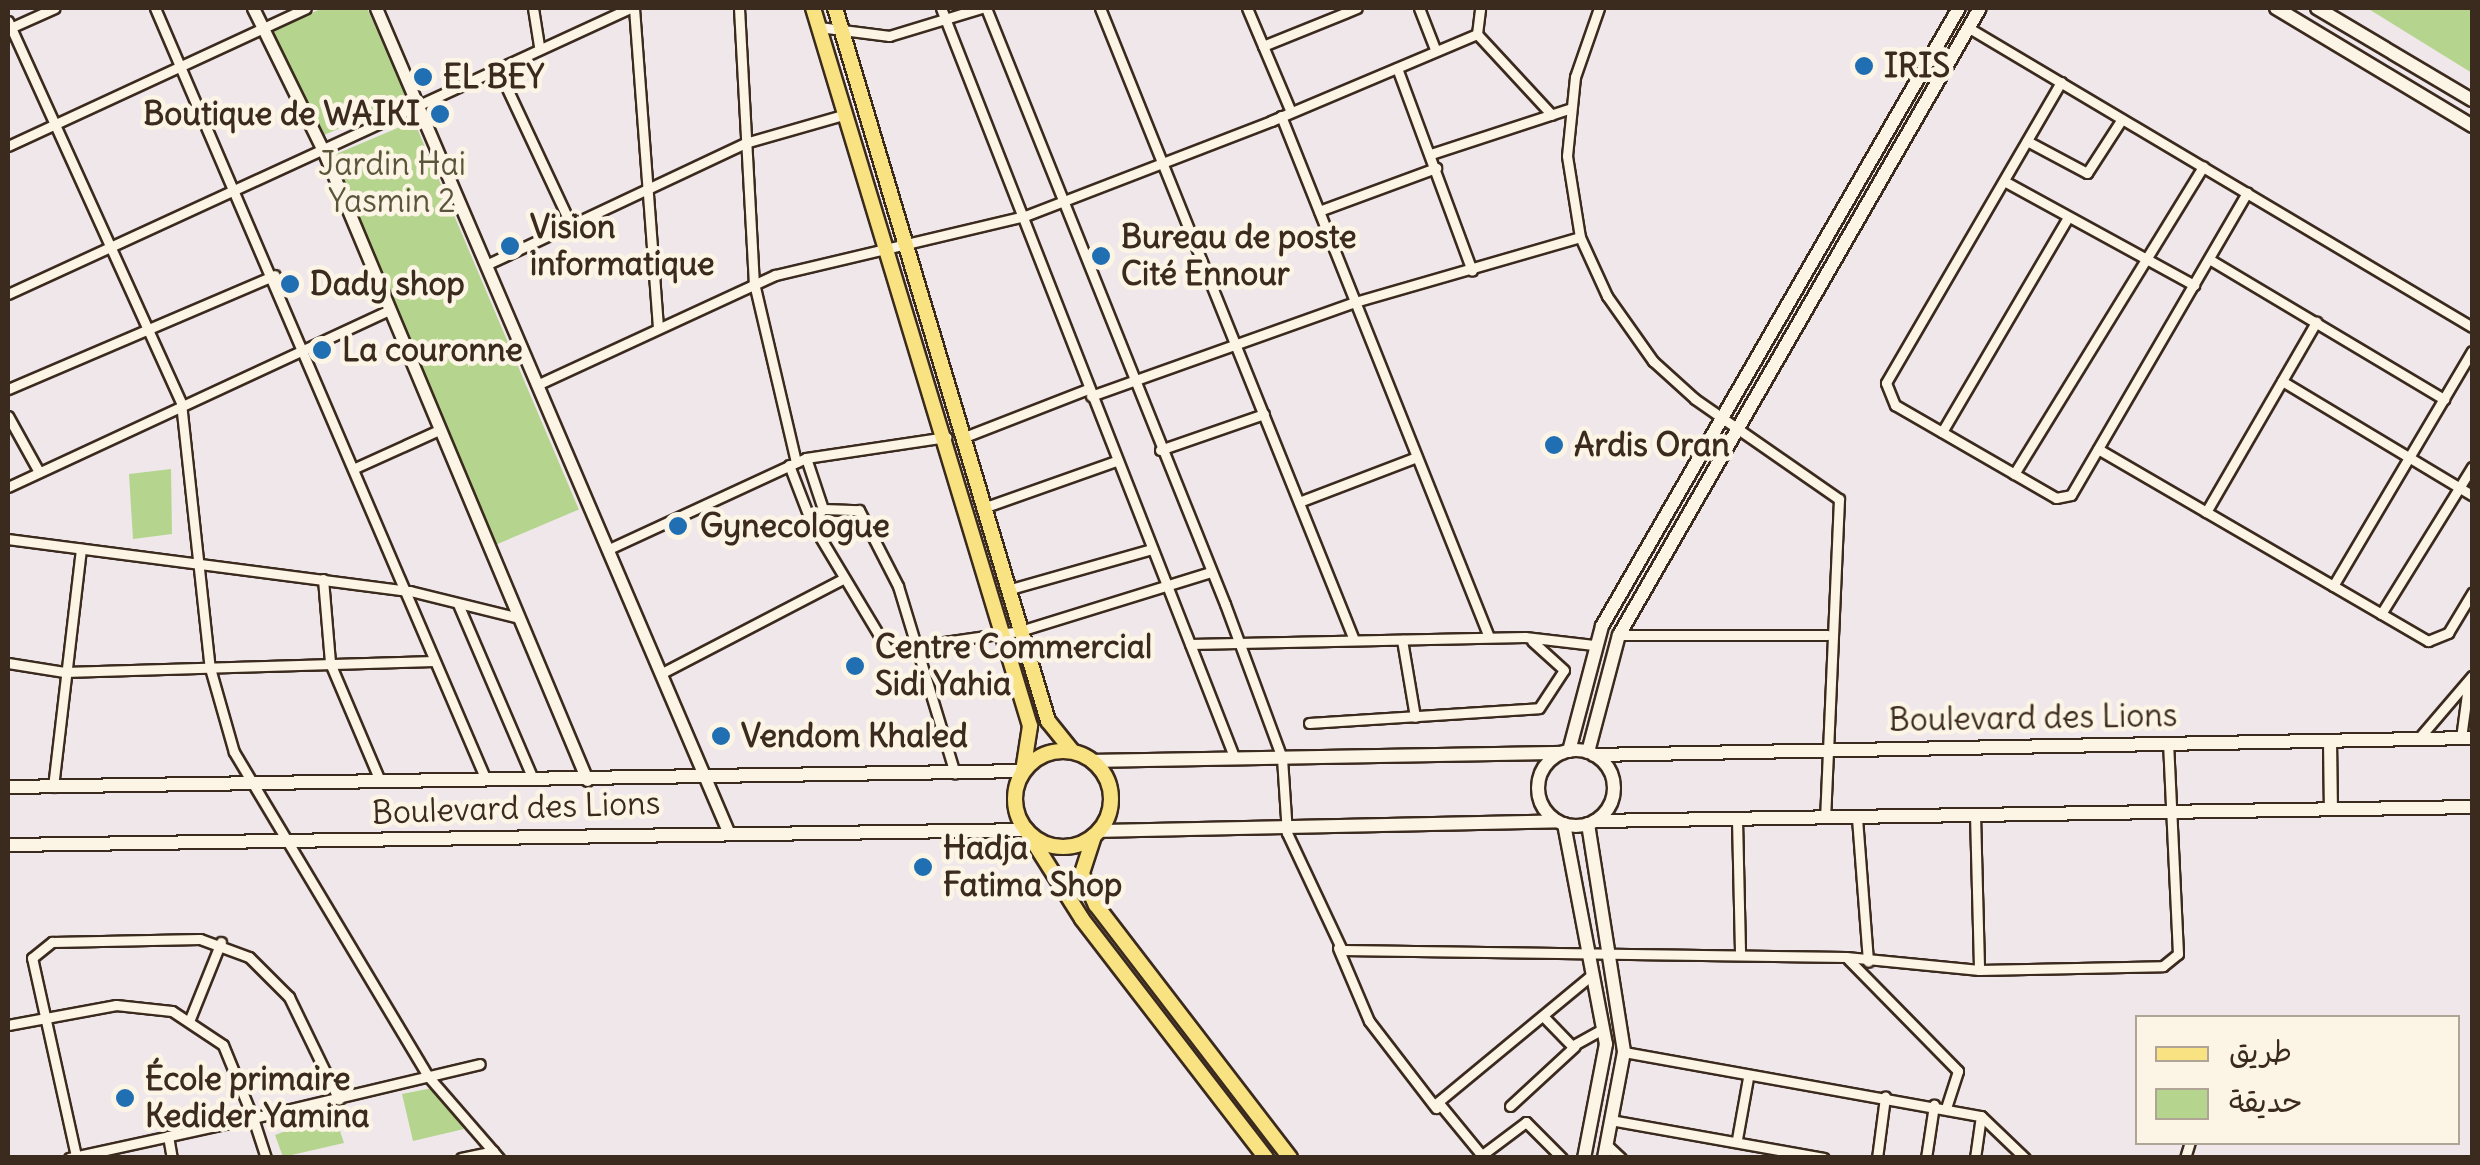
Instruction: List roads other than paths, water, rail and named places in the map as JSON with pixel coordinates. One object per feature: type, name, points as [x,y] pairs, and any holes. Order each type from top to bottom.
[{"type":"main road","points":[[812,8],[946,437],[1030,726],[1015,801],[1026,830],[1266,1158]]},
{"type":"main road","points":[[835,8],[1048,721],[1072,751],[1094,761],[1591,753]]},
{"type":"main road","points":[[1584,1158],[1603,1029],[1560,822],[1538,786],[1566,752],[1594,645],[1958,8]]},
{"type":"main road","points":[[1606,1152],[1616,1121],[1624,1052],[1592,823],[1614,784],[1591,753],[1619,635],[1980,8]]},
{"type":"main road","points":[[2276,8],[2472,126]]},
{"type":"main road","points":[[2317,8],[2472,100]]},
{"type":"main road","name":"Boulevard des Lions","points":[[1591,753],[2467,738]]},
{"type":"main road","points":[[2330,740],[2332,809]]},
{"type":"main road","points":[[1023,771],[1045,754],[1072,751]]},
{"type":"main road","points":[[1094,761],[1111,791],[1082,874],[1096,905],[1290,1158]]},
{"type":"main road","name":"Boulevard des Lions","points":[[8,787],[1023,771]]},
{"type":"main road","points":[[1026,830],[1064,847],[1096,833],[1285,825],[2472,807]]},
{"type":"main road","name":"Boulevard des Lions","points":[[8,845],[292,842],[727,829],[1026,830]]},
{"type":"street","points":[[55,8],[9,26],[181,403],[210,668],[254,785],[292,842],[428,1075],[496,1154]]},
{"type":"street","points":[[156,8],[275,275],[486,780]]},
{"type":"street","points":[[253,8],[322,150],[436,431],[587,780]]},
{"type":"street","points":[[8,146],[306,8]]},
{"type":"street","points":[[376,8],[664,672],[727,829]]},
{"type":"street","points":[[534,8],[539,46]]},
{"type":"street","points":[[8,294],[539,46],[632,8],[643,193],[658,327]]},
{"type":"street","points":[[739,8],[754,283],[811,522],[882,646],[914,646],[1020,631],[1211,572]]},
{"type":"street","points":[[941,8],[1235,759]]},
{"type":"street","points":[[819,27],[842,33],[890,36],[984,8],[1065,202],[1211,572],[1233,643],[1282,758],[1285,825],[1370,1021],[1438,1110],[1483,1156],[1526,1122],[1562,1158]]},
{"type":"street","points":[[1100,8],[1354,640]]},
{"type":"street","points":[[1247,8],[1319,211],[1489,637]]},
{"type":"street","points":[[1263,46],[1357,8]]},
{"type":"street","points":[[1419,8],[1435,49]]},
{"type":"street","points":[[1480,8],[1477,34],[1552,115]]},
{"type":"street","points":[[1599,8],[1569,109],[1580,237],[1630,332],[1736,433],[1784,454],[1840,499],[1827,636],[1825,818]]},
{"type":"street","points":[[1969,28],[2472,328]]},
{"type":"street","points":[[539,384],[754,283],[906,252],[1065,202],[1477,34]]},
{"type":"street","points":[[497,66],[572,227]]},
{"type":"street","points":[[1397,68],[1472,272]]},
{"type":"street","points":[[2061,82],[1886,383],[1895,405],[2014,474],[2064,498],[2098,449],[2247,194]]},
{"type":"street","points":[[1431,154],[1569,109]]},
{"type":"street","points":[[488,264],[745,143],[846,114]]},
{"type":"street","points":[[2027,141],[2088,173],[2122,119]]},
{"type":"street","points":[[2014,474],[2204,167]]},
{"type":"street","points":[[1319,211],[1436,168]]},
{"type":"street","points":[[2004,181],[2194,286]]},
{"type":"street","points":[[1942,432],[2068,217]]},
{"type":"street","points":[[962,438],[1089,393],[1133,382],[1355,302],[1472,272],[1580,237]]},
{"type":"street","points":[[2209,259],[2444,399]]},
{"type":"street","points":[[8,388],[275,275]]},
{"type":"street","points":[[8,487],[387,310]]},
{"type":"street","points":[[2206,512],[2316,322]]},
{"type":"street","points":[[2334,586],[2472,351]]},
{"type":"street","points":[[2282,381],[2472,495]]},
{"type":"street","points":[[1160,450],[1264,414]]},
{"type":"street","points":[[8,416],[39,472]]},
{"type":"street","points":[[355,468],[436,431]]},
{"type":"street","points":[[609,548],[797,462],[946,437]]},
{"type":"street","points":[[2098,449],[2381,614],[2436,640],[2472,593]]},
{"type":"street","points":[[1298,502],[1417,457]]},
{"type":"street","points":[[984,508],[1116,461]]},
{"type":"street","points":[[797,462],[823,509]]},
{"type":"street","points":[[2381,614],[2472,467]]},
{"type":"street","points":[[811,522],[823,509],[860,510],[898,586],[955,774]]},
{"type":"street","points":[[8,540],[410,591],[519,618]]},
{"type":"street","points":[[53,787],[81,549]]},
{"type":"street","points":[[1008,590],[1152,549]]},
{"type":"street","points":[[664,672],[843,578]]},
{"type":"street","points":[[323,579],[330,663],[380,781]]},
{"type":"street","points":[[458,604],[533,780]]},
{"type":"street","points":[[1619,635],[1827,636]]},
{"type":"street","points":[[1308,723],[1539,708],[1564,670],[1526,636]]},
{"type":"street","points":[[1190,644],[1526,636],[1594,645]]},
{"type":"street","points":[[1402,640],[1415,717]]},
{"type":"street","points":[[8,663],[64,672],[434,660]]},
{"type":"street","points":[[2467,738],[2470,680]]},
{"type":"street","points":[[2418,739],[2470,680]]},
{"type":"street","points":[[1338,946],[1846,957],[1979,970],[2176,961],[2168,743]]},
{"type":"street","points":[[1975,814],[1979,970]]},
{"type":"street","points":[[1857,818],[1868,962]]},
{"type":"street","points":[[1737,819],[1740,954]]},
{"type":"street","points":[[339,1100],[289,997],[221,942],[45,943],[32,958],[72,1157],[339,1100],[480,1064]]},
{"type":"street","points":[[190,1019],[221,942]]},
{"type":"street","points":[[1846,957],[1958,1071],[1946,1108]]},
{"type":"street","points":[[1438,1110],[1594,974]]},
{"type":"street","points":[[8,1025],[140,1004],[190,1019],[223,1044],[266,1158]]},
{"type":"street","points":[[1543,1016],[1574,1046]]},
{"type":"street","points":[[1510,1106],[1574,1046],[1603,1029]]},
{"type":"street","points":[[1624,1052],[1748,1078],[1885,1097],[1982,1116],[2025,1158]]},
{"type":"street","points":[[1737,1139],[1748,1078]]},
{"type":"street","points":[[1877,1158],[1885,1097]]},
{"type":"street","points":[[1926,1158],[1934,1106]]},
{"type":"street","points":[[1975,1158],[1982,1116]]},
{"type":"street","points":[[1616,1121],[1737,1139],[1824,1158]]},
{"type":"street","points":[[168,1136],[172,1158]]},
{"type":"street","points":[[1606,1152],[1620,1158]]},
{"type":"street","points":[[461,1158],[496,1154]]},
{"type":"place","name":"IRIS","points":[[1864,66]]},
{"type":"place","name":"EL BEY","points":[[423,77]]},
{"type":"place","name":"Boutique de WAIKI","points":[[440,114]]},
{"type":"place","name":"Vision informatique","points":[[510,246]]},
{"type":"place","name":"Bureau de poste Cité Ennour","points":[[1101,256]]},
{"type":"place","name":"Dady shop","points":[[290,284]]},
{"type":"place","name":"La couronne","points":[[322,350]]},
{"type":"place","name":"Ardis Oran","points":[[1554,445]]},
{"type":"place","name":"Gynecologue","points":[[678,526]]},
{"type":"place","name":"Centre Commercial Sidi Yahia","points":[[855,666]]},
{"type":"place","name":"Vendom Khaled","points":[[721,736]]},
{"type":"place","name":"Hadja Fatima Shop","points":[[923,867]]},
{"type":"place","name":"École primaire Kedider Yamina","points":[[125,1098]]},
{"type":"park label","name":"Jardin Hai Yasmin 2","points":[[392,184]]}]
